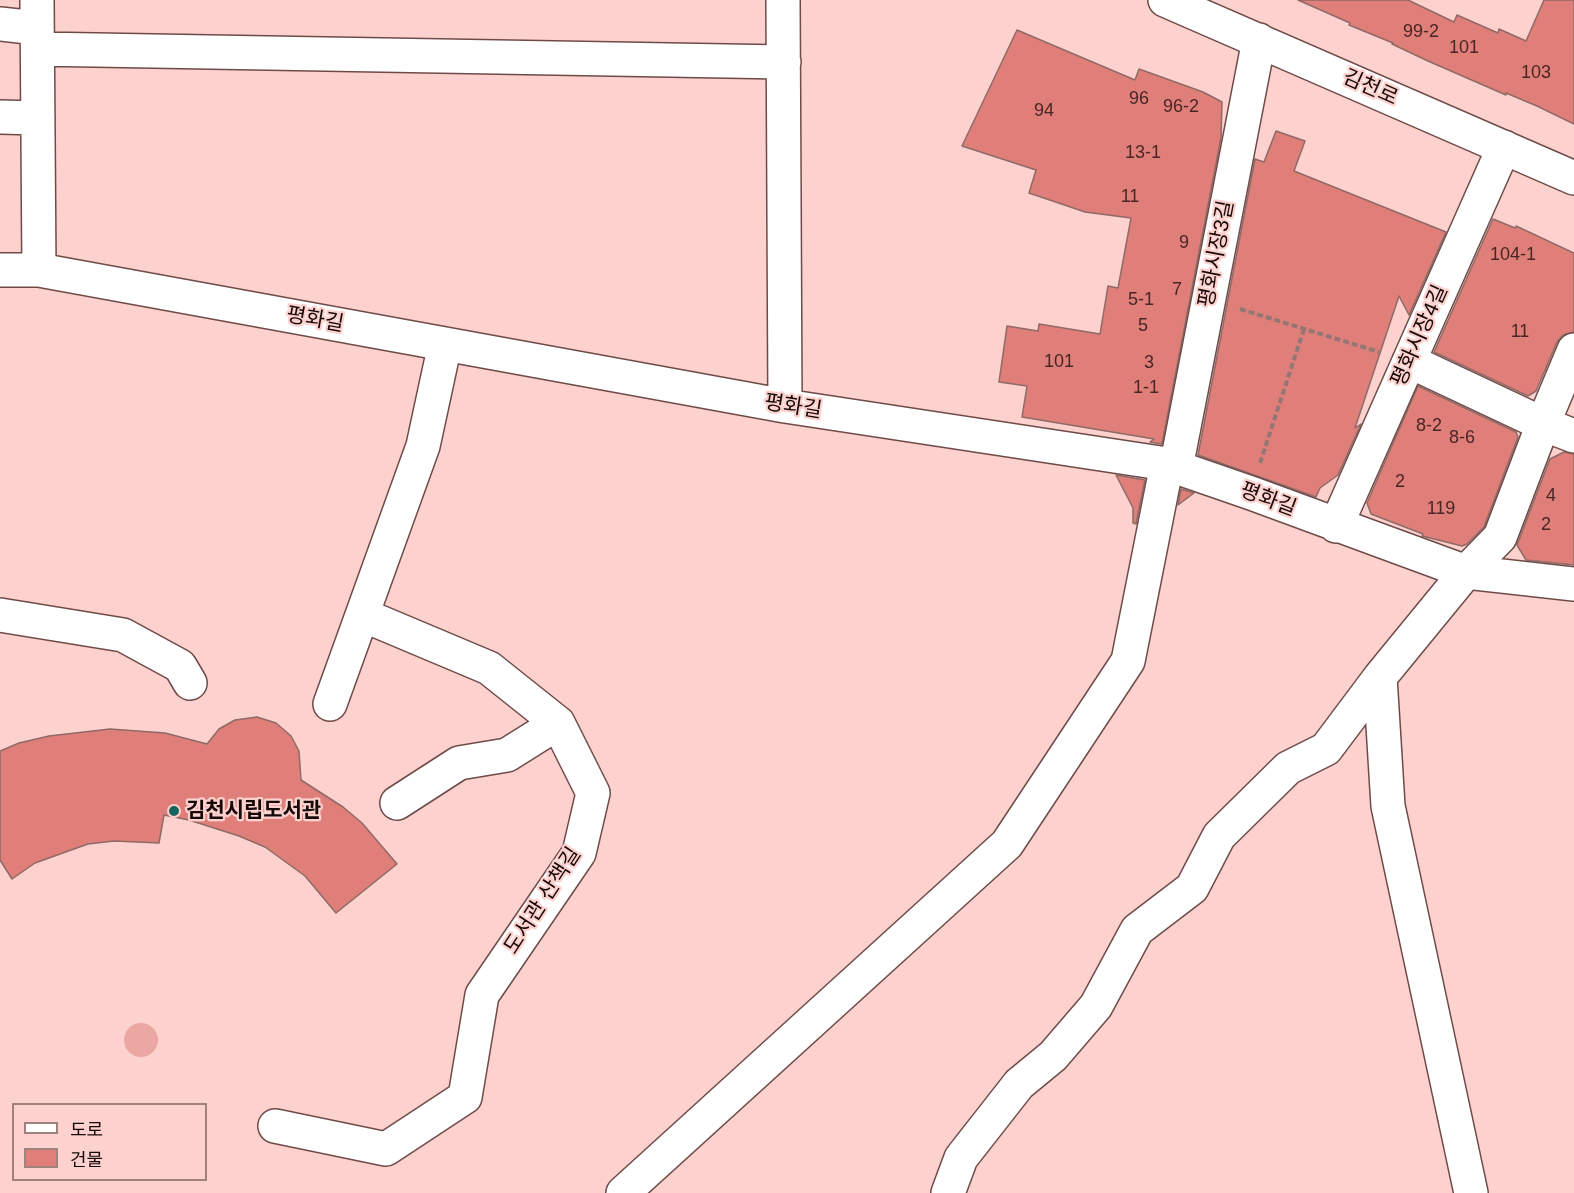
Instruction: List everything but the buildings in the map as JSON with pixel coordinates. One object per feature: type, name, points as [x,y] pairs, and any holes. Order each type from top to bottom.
[{"type":"street","points":[[783,0],[784,406]]},
{"type":"street","name":"김천로","points":[[1165,0],[1574,178]]},
{"type":"street","points":[[0,24],[784,62]]},
{"type":"street","points":[[37,26],[39,270]]},
{"type":"street","name":"평화시장3길","points":[[623,1193],[1007,844],[1128,661],[1208,299],[1259,40]]},
{"type":"street","points":[[0,117],[38,118]]},
{"type":"street","name":"평화시장4길","points":[[1336,526],[1394,356],[1504,147]]},
{"type":"street","name":"평화길","points":[[0,270],[39,270],[784,406],[1171,466],[1466,572],[1574,584]]},
{"type":"street","points":[[330,704],[423,446],[445,344]]},
{"type":"street","points":[[948,1193],[961,1158],[1019,1084],[1053,1056],[1096,1006],[1137,930],[1191,888],[1219,836],[1288,768],[1326,749],[1380,677],[1466,572],[1500,537],[1574,350]]},
{"type":"street","points":[[1394,356],[1574,436]]},
{"type":"street","points":[[0,615],[123,635],[180,666],[190,683]]},
{"type":"street","name":"도서관 산책길","points":[[274,1126],[386,1149],[465,1097],[482,995],[579,853],[593,793],[558,723],[489,668],[363,615]]},
{"type":"street","points":[[1380,677],[1388,806],[1471,1193]]},
{"type":"street","points":[[397,803],[459,763],[507,755],[558,723]]},
{"type":"path","points":[[1208,299],[1394,356]]},
{"type":"path","points":[[1251,493],[1304,328]]},
{"type":"shaded area","points":[[141,1023],[153,1028],[158,1040],[153,1052],[141,1057],[129,1052],[124,1040],[129,1028]]},
{"type":"place","name":"김천시립도서관","points":[[174,811]]}]
